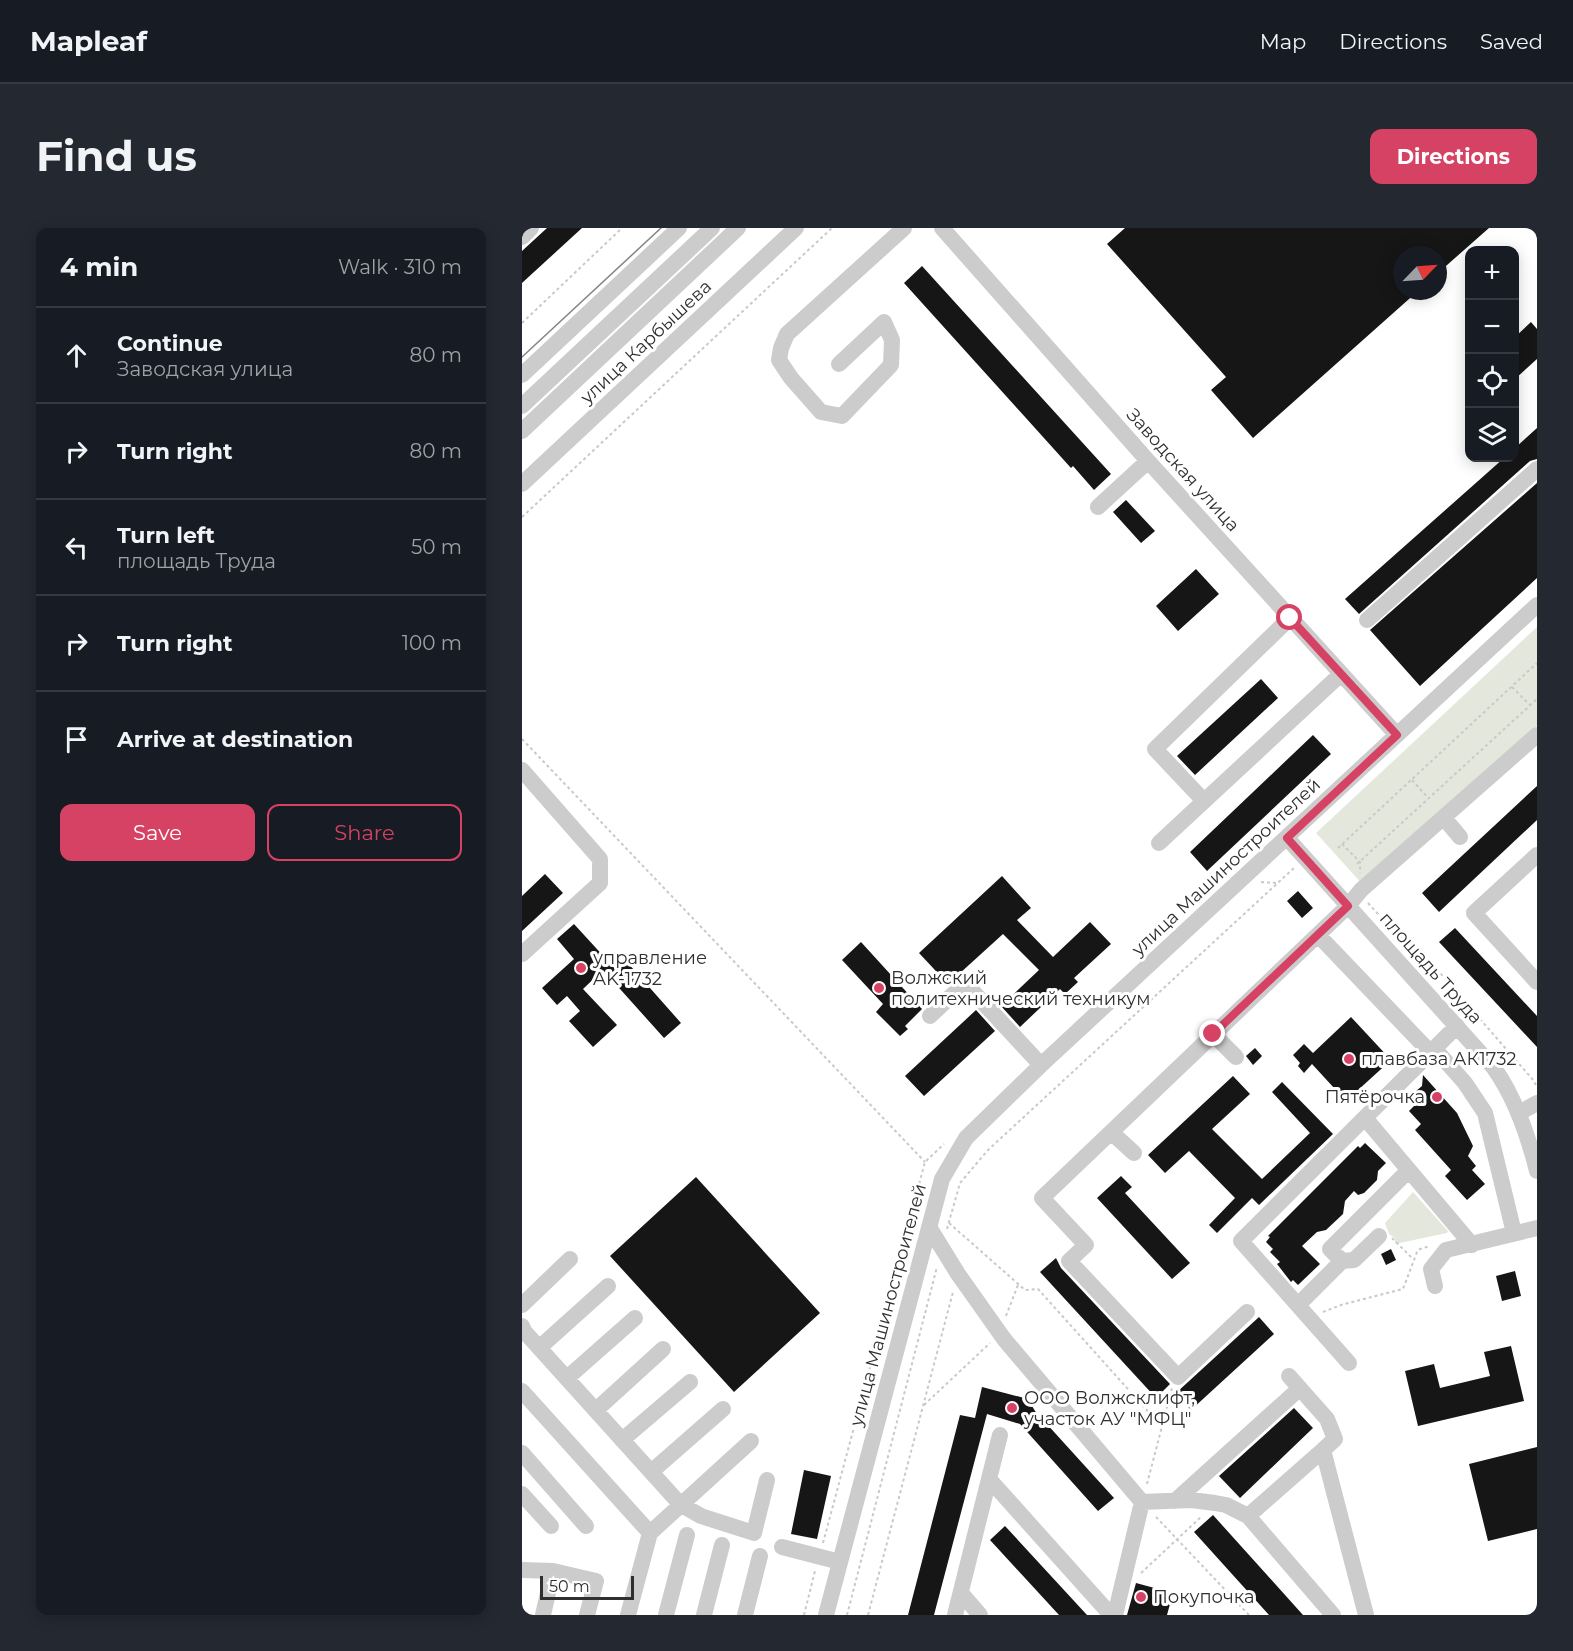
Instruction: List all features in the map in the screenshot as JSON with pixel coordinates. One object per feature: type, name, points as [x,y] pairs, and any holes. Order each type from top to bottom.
[{"type":"street","points":[[522,237],[531,228]]},
{"type":"street","points":[[522,375],[679,228]]},
{"type":"street","points":[[522,406],[712,228]]},
{"type":"street","name":"улица Карбышева","points":[[522,431],[738,228]]},
{"type":"street","name":"улица Карбышева","points":[[522,484],[796,228]]},
{"type":"street","points":[[839,364],[884,322],[892,340],[891,365],[842,416],[821,412],[791,378],[779,360],[781,348],[787,334],[904,228]]},
{"type":"street","name":"Заводская улица","points":[[942,228],[1148,461],[1397,735]]},
{"type":"street","points":[[1098,507],[1148,461]]},
{"type":"street","points":[[1367,620],[1537,469]]},
{"type":"street","name":"улица Машиностроителей","points":[[826,1615],[942,1179],[966,1138],[1041,1065],[1537,605]]},
{"type":"street","points":[[1204,801],[1155,749],[1290,618]]},
{"type":"street","points":[[1159,843],[1341,674]]},
{"type":"street","points":[[1247,1312],[1178,1377],[1069,1261],[1086,1245],[1042,1198],[1318,935],[1361,890],[1537,735]]},
{"type":"street","points":[[522,770],[600,859],[600,883],[522,954]]},
{"type":"street","points":[[1444,818],[1460,837]]},
{"type":"street","name":"площадь Труда","points":[[1287,838],[1494,1068],[1510,1093],[1519,1113],[1537,1171]]},
{"type":"street","points":[[1537,855],[1474,913],[1537,982]]},
{"type":"street","points":[[1318,935],[1465,1083],[1485,1113],[1514,1233]]},
{"type":"street","points":[[930,1016],[965,983],[1041,1065]]},
{"type":"street","points":[[1349,1363],[1241,1241],[1457,1026]]},
{"type":"street","points":[[1213,1034],[1236,1057]]},
{"type":"street","points":[[1519,1113],[1537,1103]]},
{"type":"street","points":[[1365,1118],[1472,1245]]},
{"type":"street","points":[[1111,1131],[1134,1153]]},
{"type":"street","points":[[1342,1261],[1330,1249],[1409,1170]]},
{"type":"street","points":[[929,1227],[958,1274],[1000,1333],[1142,1502]]},
{"type":"street","points":[[1435,1286],[1431,1269],[1446,1250],[1537,1228]]},
{"type":"street","points":[[1298,1305],[1342,1261],[1354,1260],[1379,1236]]},
{"type":"street","points":[[522,1305],[570,1259]]},
{"type":"street","points":[[539,1348],[608,1286]]},
{"type":"street","points":[[567,1378],[635,1318]]},
{"type":"street","points":[[523,1330],[680,1504],[701,1516],[754,1533],[767,1480]]},
{"type":"street","points":[[596,1410],[663,1349]]},
{"type":"street","points":[[622,1440],[690,1382]]},
{"type":"street","points":[[1175,1501],[1294,1383],[1327,1419],[1335,1439],[1248,1516]]},
{"type":"street","points":[[522,1391],[650,1533]]},
{"type":"street","points":[[651,1472],[723,1410]]},
{"type":"street","points":[[955,1615],[1000,1435]]},
{"type":"street","points":[[628,1615],[650,1533],[752,1441]]},
{"type":"street","points":[[1323,1450],[1366,1615]]},
{"type":"street","points":[[522,1453],[586,1526]]},
{"type":"street","points":[[989,1479],[1113,1615],[1142,1502]]},
{"type":"street","points":[[522,1494],[551,1526]]},
{"type":"street","points":[[1142,1502],[1191,1500],[1215,1503],[1226,1505],[1248,1516],[1333,1615]]},
{"type":"street","points":[[666,1615],[687,1535]]},
{"type":"street","points":[[705,1615],[722,1545]]},
{"type":"street","points":[[782,1547],[840,1562]]},
{"type":"street","points":[[745,1615],[760,1556]]},
{"type":"street","points":[[522,1570],[553,1571],[596,1581],[587,1615]]},
{"type":"street","points":[[543,1615],[553,1571]]},
{"type":"street","points":[[960,1593],[980,1615]]},
{"type":"path","points":[[522,323],[622,228]]},
{"type":"path","points":[[522,516],[832,228]]},
{"type":"path","points":[[1338,848],[1537,663]]},
{"type":"path","points":[[1512,687],[1530,705]]},
{"type":"path","points":[[1358,863],[1537,699]]},
{"type":"path","points":[[522,739],[925,1162],[804,1615]]},
{"type":"path","points":[[1412,780],[1429,798]]},
{"type":"path","points":[[1342,843],[1358,863],[1361,895],[1399,937],[1419,949],[1534,1081],[1537,1088]]},
{"type":"path","points":[[847,1615],[960,1183],[988,1150],[1305,858]]},
{"type":"path","points":[[949,1222],[1024,1290],[1038,1289],[1162,1427]]},
{"type":"path","points":[[1309,1318],[1341,1305],[1403,1289],[1417,1252],[1431,1246]]},
{"type":"path","points":[[868,1615],[958,1274]]},
{"type":"path","points":[[923,1405],[1000,1333],[1018,1285]]},
{"type":"path","points":[[1178,1377],[1171,1392],[1142,1502],[1249,1615]]},
{"type":"path","points":[[1120,1593],[1215,1503]]},
{"type":"shaded area","points":[[1537,627],[1537,726],[1364,886],[1316,833]]},
{"type":"shaded area","points":[[1413,1192],[1448,1231],[1395,1244],[1395,1238],[1389,1234],[1385,1223]]},
{"type":"building","points":[[547,228],[582,228],[522,283],[522,251]]},
{"type":"building","points":[[1125,228],[1489,228],[1469,246],[1465,246],[1465,249],[1447,265],[1447,246],[1393,246],[1393,300],[1408,300],[1253,438],[1211,390],[1226,377],[1107,244]]},
{"type":"building","points":[[922,266],[1111,474],[1094,490],[1073,466],[1071,468],[904,283]]},
{"type":"building","points":[[1531,322],[1537,329],[1537,359],[1519,375],[1519,354],[1519,333]]},
{"type":"building","points":[[1537,428],[1537,459],[1530,461],[1359,614],[1345,599],[1499,462],[1519,462],[1519,444]]},
{"type":"building","points":[[1537,483],[1537,578],[1420,686],[1370,630]]},
{"type":"building","points":[[1126,500],[1155,531],[1141,543],[1113,512]]},
{"type":"building","points":[[1196,569],[1219,594],[1178,631],[1156,606]]},
{"type":"building","points":[[1261,679],[1278,698],[1195,775],[1177,756]]},
{"type":"building","points":[[1313,735],[1331,754],[1207,871],[1190,852]]},
{"type":"building","points":[[1537,786],[1537,820],[1439,912],[1422,893]]},
{"type":"building","points":[[545,874],[563,893],[522,931],[522,896]]},
{"type":"building","points":[[1002,876],[1031,908],[1017,920],[1053,957],[1090,922],[1111,944],[1074,978],[1078,982],[1065,994],[1060,989],[1020,1027],[1001,1006],[1039,970],[1003,934],[948,984],[919,953]]},
{"type":"building","points":[[1298,891],[1313,908],[1302,918],[1287,901]]},
{"type":"building","points":[[574,924],[617,971],[627,962],[681,1023],[664,1038],[603,970],[583,989],[617,1025],[593,1047],[569,1021],[580,1011],[567,996],[557,1005],[542,988],[574,959],[557,939]]},
{"type":"building","points":[[1455,928],[1537,1016],[1537,1047],[1439,942]]},
{"type":"building","name":"Волжский политехнический техникум","points":[[861,942],[922,1009],[905,1026],[908,1029],[900,1036],[876,1012],[883,1004],[842,960]]},
{"type":"building","points":[[976,1010],[995,1031],[924,1096],[905,1076]]},
{"type":"building","name":"плавбаза АК1732","points":[[1351,1017],[1391,1060],[1346,1101],[1312,1064],[1304,1073],[1298,1066],[1300,1063],[1293,1055],[1304,1044],[1313,1053]]},
{"type":"building","points":[[1255,1048],[1262,1056],[1253,1065],[1246,1056]]},
{"type":"building","points":[[1423,1075],[1457,1113],[1473,1146],[1468,1156],[1476,1166],[1472,1170],[1485,1184],[1467,1200],[1445,1176],[1451,1170],[1415,1130],[1421,1124],[1409,1111],[1417,1103],[1410,1096],[1422,1086]]},
{"type":"building","points":[[1233,1076],[1250,1094],[1212,1129],[1262,1179],[1310,1133],[1272,1092],[1282,1082],[1333,1134],[1259,1205],[1252,1198],[1217,1233],[1209,1225],[1235,1198],[1189,1151],[1165,1173],[1148,1155]]},
{"type":"building","points":[[1365,1143],[1386,1163],[1378,1171],[1377,1180],[1364,1193],[1358,1195],[1354,1191],[1345,1201],[1343,1214],[1326,1230],[1317,1232],[1302,1246],[1320,1264],[1298,1285],[1293,1280],[1291,1282],[1277,1264],[1280,1262],[1270,1252],[1273,1249],[1266,1242],[1270,1237],[1268,1236],[1358,1146],[1360,1148]]},
{"type":"building","points":[[1121,1176],[1132,1187],[1125,1193],[1190,1263],[1172,1279],[1097,1198]]},
{"type":"building","points":[[696,1177],[820,1313],[734,1392],[610,1256]]},
{"type":"building","points":[[1391,1249],[1396,1260],[1386,1265],[1381,1254]]},
{"type":"building","points":[[1056,1258],[1061,1268],[1170,1384],[1156,1398],[1040,1272]]},
{"type":"building","points":[[1515,1271],[1521,1296],[1502,1301],[1496,1276]]},
{"type":"building","points":[[1259,1317],[1274,1334],[1191,1410],[1176,1393]]},
{"type":"building","points":[[1511,1346],[1524,1401],[1418,1426],[1405,1371],[1434,1364],[1440,1388],[1490,1376],[1484,1352]]},
{"type":"building","points":[[982,1387],[1028,1399],[1035,1411],[1114,1498],[1098,1511],[1020,1424],[987,1414],[934,1615],[908,1615],[960,1415],[975,1418]]},
{"type":"building","points":[[1294,1408],[1313,1428],[1240,1498],[1219,1476]]},
{"type":"building","points":[[1537,1447],[1537,1529],[1488,1541],[1469,1464]]},
{"type":"building","points":[[804,1470],[831,1476],[817,1539],[791,1534]]},
{"type":"building","points":[[1213,1515],[1303,1615],[1269,1615],[1194,1532]]},
{"type":"building","points":[[1005,1526],[1087,1615],[1059,1615],[990,1540]]},
{"type":"building","points":[[1136,1583],[1173,1593],[1167,1615],[1127,1615]]},
{"type":"tram line","points":[[522,357],[661,228]]},
{"type":"place","name":"управление AK-1732","points":[[581,968]]},
{"type":"place","name":"Волжский политехнический техникум","points":[[879,988]]},
{"type":"place","name":"плавбаза АК1732","points":[[1349,1059]]},
{"type":"place","name":"Пятёрочка","points":[[1437,1097]]},
{"type":"place","name":"ООО Волжсклифт, участок АУ \"МФЦ\"","points":[[1012,1408]]},
{"type":"place","name":"Покупочка","points":[[1141,1597]]},
{"type":"route","points":[[1213,1034],[1348,906],[1287,838],[1397,735],[1290,618]]}]
